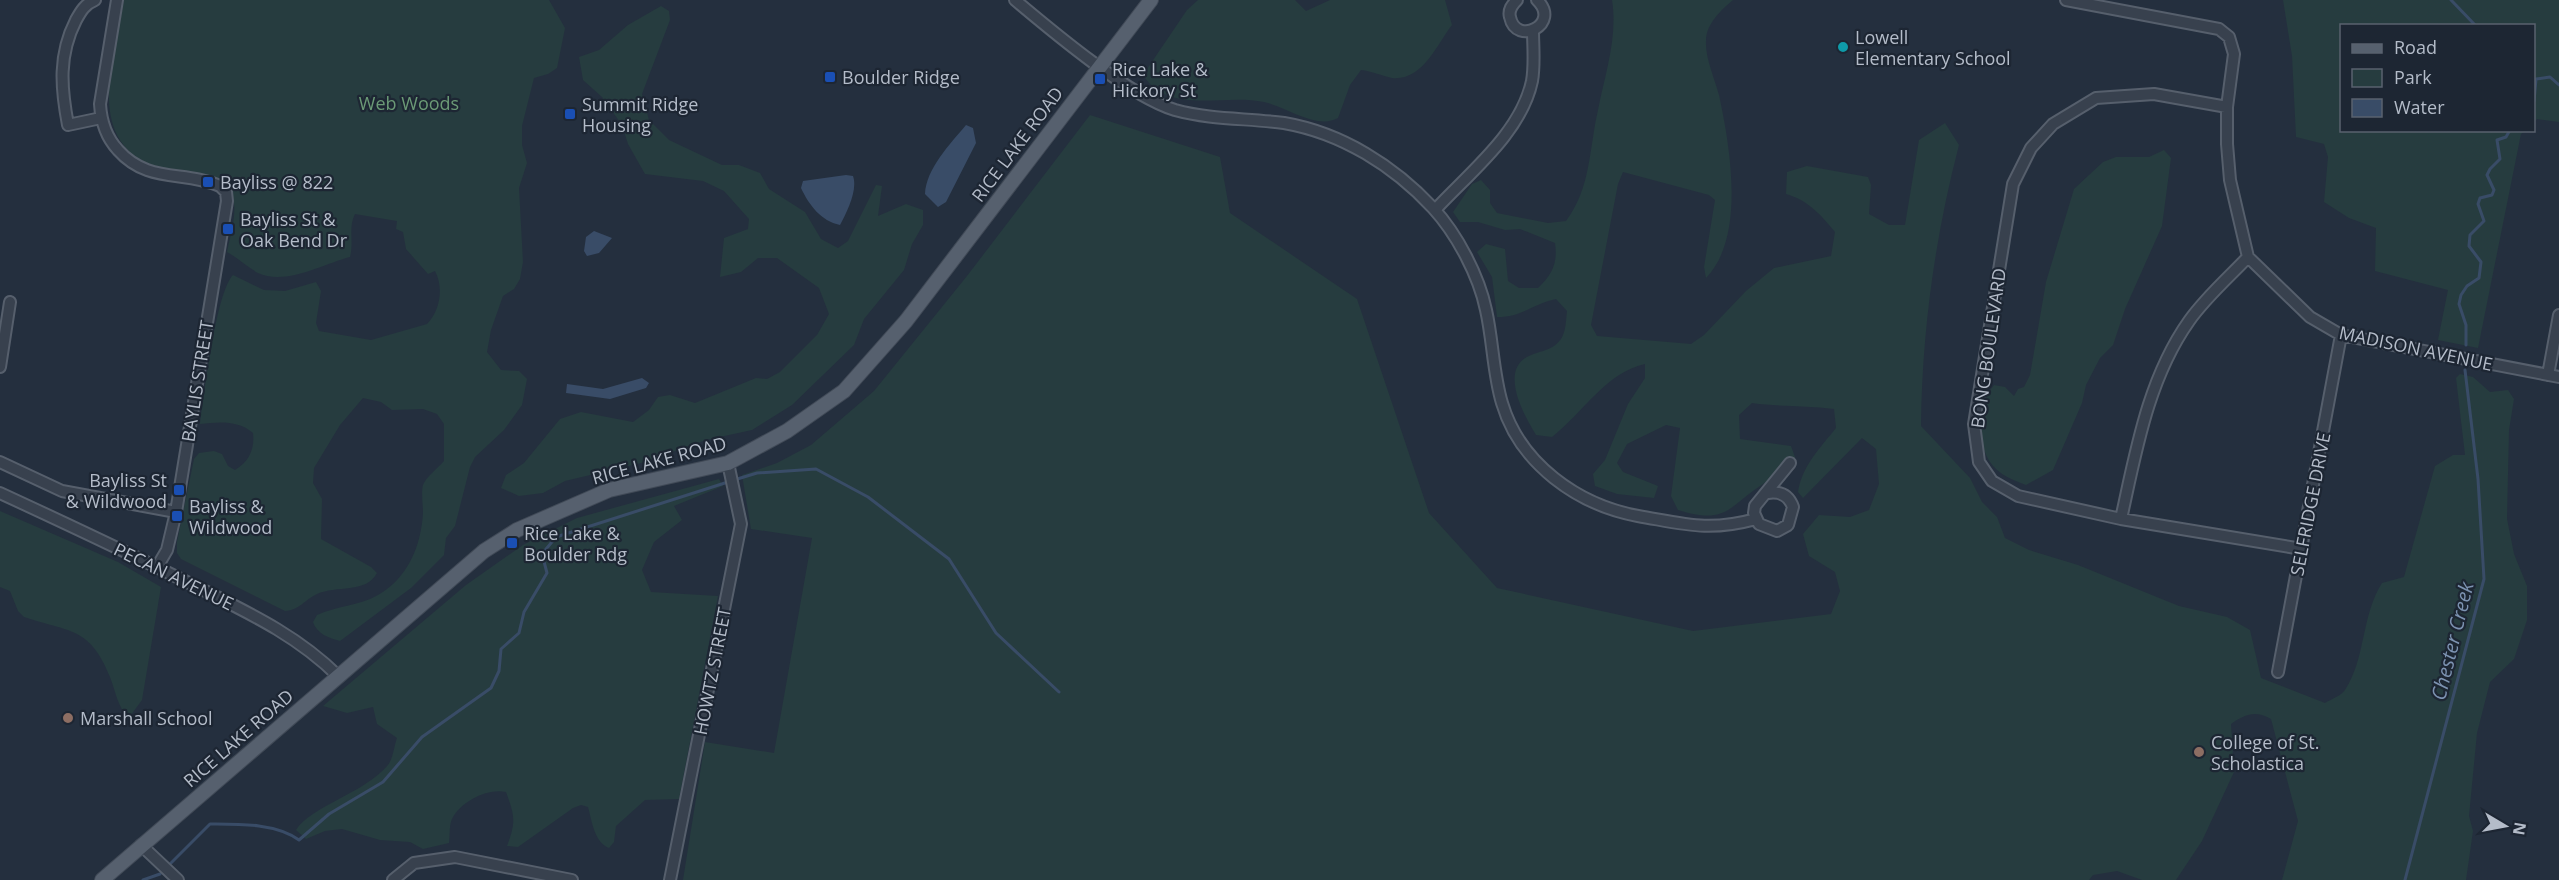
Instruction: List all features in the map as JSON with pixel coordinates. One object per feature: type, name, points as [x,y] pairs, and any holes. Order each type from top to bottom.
[{"type":"main road","name":"RICE LAKE ROAD","points":[[102,880],[484,551],[518,530],[609,490],[728,463],[787,431],[844,391],[906,321],[1151,0]]},
{"type":"street","points":[[95,0],[83,8],[65,48],[62,94],[68,125],[101,118],[101,89],[115,0]]},
{"type":"street","points":[[1015,0],[1100,66],[1146,97],[1173,109],[1213,118],[1286,124],[1317,131],[1350,145],[1393,170],[1435,210],[1470,266],[1486,307],[1496,380],[1503,407],[1516,434],[1540,466],[1563,486],[1600,506],[1629,514],[1698,526],[1725,527],[1756,519]]},
{"type":"street","points":[[1516,0],[1509,13],[1512,24],[1522,31],[1533,30]]},
{"type":"street","points":[[1435,210],[1503,138],[1521,111],[1532,81],[1533,30],[1544,18],[1542,7],[1537,0]]},
{"type":"street","points":[[2066,0],[2219,29],[2229,37],[2234,54],[2228,107],[2227,144],[2230,180],[2248,257],[2189,320],[2163,369],[2144,418],[2121,519]]},
{"type":"street","name":"BONG BOULEVARD","points":[[2228,107],[2154,94],[2096,98],[2053,124],[2031,148],[2013,184],[1974,424],[1979,462],[1992,481],[2018,496],[2121,519],[2302,549]]},
{"type":"street","name":"BAYLIS STREET","points":[[101,118],[113,145],[134,165],[150,172],[213,183],[226,192],[227,201],[176,512],[167,550],[157,567]]},
{"type":"street","name":"MADISON AVENUE","points":[[2248,257],[2310,317],[2341,335],[2553,376]]},
{"type":"street","points":[[0,367],[10,302]]},
{"type":"street","points":[[2553,376],[2559,315]]},
{"type":"street","name":"SELFRIDGE DRIVE","points":[[2278,672],[2341,335]]},
{"type":"street","points":[[0,462],[62,491],[176,512]]},
{"type":"street","name":"HOWTZ STREET","points":[[670,880],[741,524],[728,463]]},
{"type":"street","points":[[1768,493],[1775,492],[1786,496],[1793,507],[1791,520],[1777,531],[1764,528],[1756,519],[1758,500],[1768,493],[1790,463]]},
{"type":"street","name":"PECAN AVENUE","points":[[0,493],[157,567],[285,633],[314,652],[338,676]]},
{"type":"street","points":[[141,845],[178,880]]},
{"type":"street","points":[[393,880],[414,863],[455,857],[572,880]]},
{"type":"green space","name":"Web Woods","points":[[124,0],[549,0],[565,28],[557,68],[548,74],[534,78],[522,126],[522,145],[527,163],[519,188],[523,262],[520,279],[514,289],[503,296],[491,330],[487,352],[501,370],[519,371],[527,379],[522,405],[504,430],[475,457],[470,467],[455,526],[446,538],[444,555],[411,588],[340,641],[320,632],[313,622],[317,615],[363,602],[378,595],[397,580],[405,570],[416,549],[422,525],[423,485],[444,461],[444,424],[437,414],[423,409],[392,410],[381,402],[363,398],[340,425],[314,468],[313,483],[322,499],[321,539],[371,567],[377,573],[366,584],[325,591],[294,609],[285,611],[181,559],[177,553],[177,542],[194,459],[199,453],[214,451],[222,454],[228,466],[235,470],[247,459],[253,444],[253,433],[241,426],[221,423],[200,424],[221,302],[233,275],[264,290],[285,291],[316,282],[321,291],[316,323],[319,331],[371,340],[427,324],[438,306],[440,292],[438,278],[435,271],[428,274],[406,249],[403,232],[396,229],[397,221],[355,214],[352,224],[350,257],[304,272],[280,277],[269,276],[258,273],[227,252],[234,204],[228,186],[222,179],[176,172],[150,165],[130,152],[117,135],[110,114],[109,92],[111,68]]},
{"type":"green space","points":[[1198,0],[1295,0],[1306,11],[1330,0],[1445,0],[1452,25],[1428,60],[1412,74],[1392,78],[1361,70],[1350,85],[1338,118],[1321,121],[1311,120],[1264,102],[1182,99],[1154,88],[1143,75],[1187,10]]},
{"type":"green space","points":[[1612,0],[1733,0],[1711,23],[1706,41],[1727,139],[1732,190],[1731,216],[1718,260],[1706,278],[1704,267],[1715,200],[1709,195],[1623,172],[1618,184],[1591,325],[1597,336],[1691,344],[1704,335],[1746,291],[1774,268],[1831,256],[1835,232],[1807,204],[1786,194],[1787,172],[1807,166],[1868,177],[1871,185],[1869,214],[1889,225],[1905,225],[1919,140],[1945,123],[1959,145],[1943,214],[1931,284],[1924,355],[1921,426],[1970,478],[1982,502],[1997,517],[2005,538],[2029,550],[2078,565],[2179,606],[2227,617],[2250,630],[2261,678],[2325,703],[2345,690],[2357,664],[2375,596],[2382,583],[2404,577],[2435,466],[2453,455],[2465,455],[2456,378],[2460,374],[2473,377],[2490,392],[2508,390],[2514,399],[2509,430],[2507,519],[2514,554],[2527,586],[2527,620],[2514,659],[2490,682],[2477,733],[2469,816],[2473,831],[2466,880],[2282,880],[2298,821],[2271,719],[2255,714],[2231,724],[2234,772],[2202,841],[2176,880],[2142,880],[2117,871],[2093,875],[2089,880],[683,880],[705,742],[774,753],[812,538],[751,529],[742,475],[777,463],[811,445],[874,391],[967,276],[1090,115],[1220,157],[1230,213],[1357,299],[1429,513],[1497,588],[1693,631],[1831,614],[1840,591],[1835,572],[1809,556],[1803,534],[1819,515],[1850,517],[1869,510],[1879,484],[1876,449],[1862,438],[1803,498],[1798,492],[1803,474],[1818,450],[1836,428],[1834,409],[1752,403],[1739,415],[1740,439],[1791,446],[1796,460],[1727,511],[1708,516],[1678,510],[1671,496],[1680,428],[1666,425],[1627,444],[1617,463],[1623,472],[1658,486],[1654,498],[1617,494],[1595,486],[1593,474],[1605,460],[1628,404],[1645,378],[1645,364],[1618,376],[1606,385],[1552,437],[1536,435],[1521,406],[1517,394],[1515,372],[1520,363],[1529,356],[1558,343],[1565,329],[1567,311],[1556,299],[1521,313],[1497,317],[1492,277],[1477,252],[1486,244],[1505,249],[1508,281],[1519,288],[1538,288],[1553,268],[1556,257],[1555,243],[1520,229],[1505,230],[1478,222],[1460,222],[1453,212],[1472,184],[1481,180],[1490,190],[1490,203],[1497,213],[1548,223],[1566,221],[1580,195],[1588,168],[1612,42]]},
{"type":"green space","points":[[2283,0],[2559,0],[2559,122],[2537,119],[2535,121],[2535,24],[2340,24],[2340,132],[2524,132],[2521,134],[2478,348],[2438,340],[2448,290],[2375,271],[2376,228],[2349,218],[2324,202],[2328,157],[2324,144],[2296,137],[2292,56]]},
{"type":"green space","points":[[661,6],[669,11],[670,20],[642,94],[649,120],[669,140],[722,165],[739,165],[760,173],[769,189],[805,212],[821,239],[838,248],[848,241],[876,185],[882,186],[878,216],[906,204],[923,210],[923,225],[912,244],[904,270],[864,319],[854,345],[792,405],[752,430],[706,440],[641,463],[565,481],[543,493],[519,496],[501,488],[506,475],[524,463],[560,419],[581,412],[633,422],[649,410],[658,397],[670,395],[695,403],[756,378],[767,379],[780,372],[817,335],[829,314],[819,288],[777,258],[758,258],[741,272],[720,277],[724,238],[748,229],[749,219],[724,191],[703,181],[645,174],[628,144],[622,125],[602,97],[583,80],[579,57],[599,50],[628,25]]},
{"type":"green space","points":[[2164,150],[2171,158],[2162,226],[2125,309],[2113,345],[2100,358],[2086,385],[2082,403],[2053,470],[2026,485],[2010,478],[1996,469],[1984,450],[1981,439],[1981,415],[1988,394],[1994,385],[2005,387],[2014,396],[2018,389],[2024,387],[2030,375],[2046,282],[2074,189],[2103,162],[2116,157],[2149,157]]},
{"type":"green space","points":[[719,479],[723,486],[674,506],[682,520],[654,542],[642,570],[651,592],[718,596],[679,799],[645,800],[616,826],[614,842],[609,848],[597,836],[588,807],[581,805],[573,808],[518,847],[507,846],[512,831],[513,813],[506,792],[499,791],[483,794],[468,801],[456,813],[451,821],[449,843],[423,849],[410,842],[380,840],[342,829],[325,831],[306,839],[296,830],[313,814],[378,775],[390,762],[397,738],[377,724],[373,707],[347,713],[323,706],[466,585],[523,545],[577,518]]},
{"type":"green space","points":[[0,511],[118,562],[161,587],[142,700],[128,719],[102,660],[94,648],[86,640],[65,629],[24,617],[18,611],[10,591],[0,587]]},
{"type":"water","points":[[966,125],[973,128],[976,143],[946,202],[938,207],[925,194],[926,185],[940,157]]},
{"type":"water","points":[[853,176],[854,188],[840,225],[821,216],[801,188],[803,181]]},
{"type":"water","points":[[594,231],[612,238],[599,253],[587,256],[584,251],[586,237]]},
{"type":"water","points":[[642,378],[649,383],[646,388],[610,399],[566,393],[567,384],[603,389]]},
{"type":"waterway","points":[[2451,0],[2474,24]]},
{"type":"waterway","name":"Chester Creek","points":[[2535,90],[2536,79],[2550,77],[2559,85]]},
{"type":"waterway","name":"Chester Creek","points":[[2466,345],[2466,325],[2459,304],[2461,295],[2467,286],[2479,278],[2481,262],[2469,246],[2470,235],[2484,221],[2478,204],[2480,198],[2492,195],[2494,190],[2487,175],[2500,159],[2497,140],[2506,137],[2509,132]]},
{"type":"waterway","name":"Chester Creek","points":[[2405,880],[2484,579],[2478,479],[2465,370]]},
{"type":"waterway","points":[[734,480],[757,473],[816,469],[868,497],[949,559],[996,633],[1059,692]]},
{"type":"waterway","points":[[171,863],[210,824],[268,827],[290,834],[299,840],[329,814],[383,782],[422,737],[491,688],[499,671],[501,649],[519,633],[524,612],[547,573],[542,554],[556,537],[728,482]]},
{"type":"waterway","points":[[143,880],[160,874]]},
{"type":"place","name":"Lowell Elementary School","points":[[1843,47]]},
{"type":"place","name":"Boulder Ridge","points":[[830,77]]},
{"type":"place","name":"Rice Lake & Hickory St","points":[[1100,79]]},
{"type":"place","name":"Summit Ridge Housing","points":[[570,114]]},
{"type":"place","name":"Bayliss @ 822","points":[[208,182]]},
{"type":"place","name":"Bayliss St & Oak Bend Dr","points":[[228,229]]},
{"type":"place","name":"Bayliss St & Wildwood","points":[[179,490]]},
{"type":"place","name":"Bayliss & Wildwood","points":[[177,516]]},
{"type":"place","name":"Rice Lake & Boulder Rdg","points":[[512,543]]},
{"type":"place","name":"Marshall School","points":[[68,718]]},
{"type":"place","name":"College of St. Scholastica","points":[[2199,752]]}]
